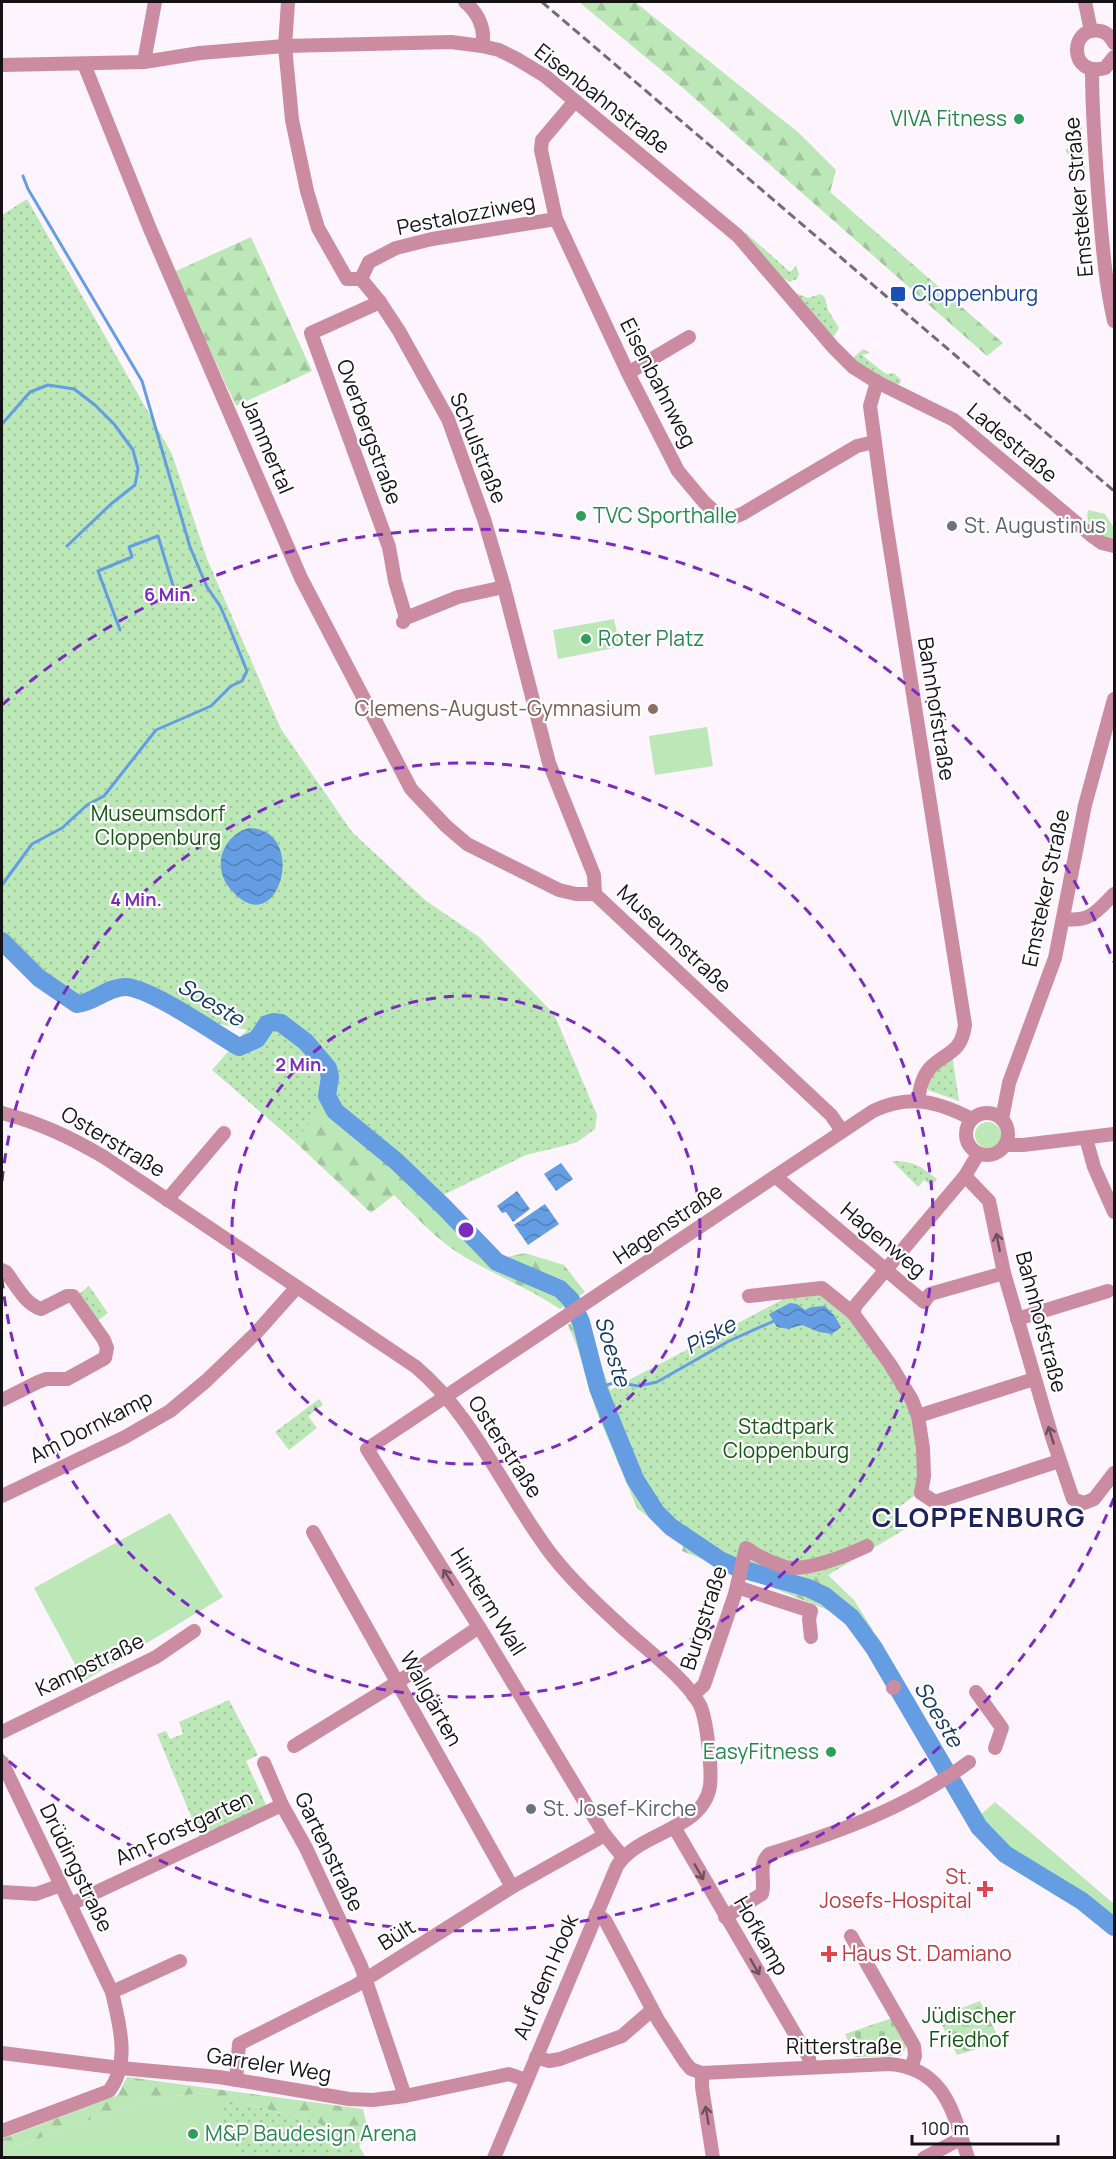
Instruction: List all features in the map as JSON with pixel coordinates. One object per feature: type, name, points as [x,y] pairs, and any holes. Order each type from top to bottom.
[{"type":"street","points":[[144,62],[155,2]]},
{"type":"street","points":[[285,46],[288,2]]},
{"type":"street","points":[[465,2],[485,33],[482,46]]},
{"type":"street","points":[[1085,2],[1091,31]]},
{"type":"street","points":[[1114,43],[1107,33],[1091,31],[1082,37],[1077,48],[1082,64],[1092,69],[1105,68],[1110,65],[1114,57]]},
{"type":"street","name":"Eisenbahnstraße","points":[[2,65],[144,62],[200,53],[285,46],[451,42],[482,46],[517,59],[545,76],[738,236],[833,347],[853,367],[877,382]]},
{"type":"street","name":"Schulstraße","points":[[285,46],[292,120],[307,191],[318,228],[347,279],[361,279],[380,302],[399,331],[447,419],[484,519],[504,587],[549,763],[594,875],[595,894]]},
{"type":"street","name":"Jammertal","points":[[84,64],[150,229],[301,578],[411,789],[446,826]]},
{"type":"street","name":"Emsteker Straße","points":[[1092,69],[1093,131],[1105,269],[1114,321]]},
{"type":"street","name":"Eisenbahnweg","points":[[575,101],[542,140],[541,150],[556,219],[628,374],[678,471],[704,502],[718,515],[730,518],[742,514],[857,446],[875,442]]},
{"type":"street","name":"Pestalozziweg","points":[[361,279],[369,262],[409,244],[556,219]]},
{"type":"street","name":"Overbergstraße","points":[[380,302],[311,333],[389,547],[404,620],[458,597],[504,587]]},
{"type":"street","points":[[628,374],[689,337]]},
{"type":"street","name":"Bahnhofstraße","points":[[877,382],[870,406],[905,646],[966,1025],[962,1042],[952,1053],[932,1066],[925,1075],[918,1100]]},
{"type":"street","name":"Ladestraße","points":[[877,382],[954,420],[1083,529],[1102,543],[1114,546]]},
{"type":"street","name":"Emsteker Straße","points":[[995,1116],[1055,958],[1085,805],[1114,699]]},
{"type":"street","name":"Museumstraße","points":[[446,826],[467,844],[559,890],[576,894],[595,894],[831,1115],[842,1131]]},
{"type":"street","points":[[1064,919],[1083,921],[1114,894]]},
{"type":"street","name":"Hagenstraße","points":[[446,1396],[584,1306],[842,1131],[883,1106],[901,1101],[918,1100],[958,1112],[969,1124]]},
{"type":"street","name":"Osterstraße","points":[[2,1113],[35,1122],[76,1140],[401,1355],[431,1379],[476,1437],[551,1553],[575,1581],[693,1695],[700,1706],[705,1723],[710,1778],[708,1793],[704,1803],[674,1827]]},
{"type":"street","points":[[995,1116],[1006,1124],[1007,1140],[995,1155],[978,1154],[969,1146],[966,1139],[969,1124],[995,1116]]},
{"type":"street","name":"Osterstraße","points":[[167,1200],[224,1133]]},
{"type":"street","points":[[1007,1140],[1038,1143],[1114,1134]]},
{"type":"street","points":[[1086,1138],[1094,1167],[1114,1212]]},
{"type":"street","points":[[854,1313],[856,1305],[965,1176],[978,1154]]},
{"type":"street","name":"Bahnhofstraße","points":[[965,1176],[989,1201],[1004,1273],[1059,1461],[1073,1499],[1084,1503],[1094,1499],[1114,1473]]},
{"type":"street","name":"Hagenweg","points":[[776,1177],[924,1302],[930,1294],[1004,1273]]},
{"type":"street","points":[[2,1270],[34,1307],[41,1309],[67,1296],[73,1296],[104,1340],[107,1348],[105,1358],[67,1379],[46,1379],[2,1400]]},
{"type":"street","name":"Am Dornkamp","points":[[3,1491],[124,1437],[170,1411],[256,1333],[297,1287]]},
{"type":"street","points":[[749,1296],[822,1288],[854,1313],[903,1384],[918,1416],[924,1460],[921,1493],[934,1502],[1059,1461]]},
{"type":"street","points":[[1017,1319],[1108,1291]]},
{"type":"street","points":[[918,1416],[1034,1379]]},
{"type":"street","name":"Hinterm Wall","points":[[446,1396],[367,1449],[479,1627],[605,1835],[623,1857]]},
{"type":"street","name":"Wallgärten","points":[[313,1532],[512,1887]]},
{"type":"street","name":"Burgstraße","points":[[693,1695],[704,1685],[738,1583],[746,1548],[786,1568],[822,1564],[867,1546]]},
{"type":"street","points":[[738,1583],[811,1611],[809,1619],[811,1637]]},
{"type":"street","points":[[294,1746],[398,1682],[479,1627]]},
{"type":"street","name":"Kampstraße","points":[[2,1732],[156,1657],[194,1631]]},
{"type":"street","points":[[976,1692],[1002,1728],[995,1748]]},
{"type":"street","name":"Drüdingstraße","points":[[2,1762],[112,1992],[120,2032],[120,2068]]},
{"type":"street","name":"Gartenstraße","points":[[264,1763],[282,1805],[306,1848],[361,1966],[405,2096]]},
{"type":"street","points":[[725,1917],[762,1894],[764,1886],[761,1866],[769,1854],[828,1835],[891,1809],[963,1766]]},
{"type":"street","name":"Am Forstgarten","points":[[71,1904],[282,1805]]},
{"type":"street","points":[[623,1857],[638,1844],[674,1827]]},
{"type":"street","name":"Hofkamp","points":[[674,1827],[808,2058],[810,2067]]},
{"type":"street","name":"Bült","points":[[236,2079],[239,2044],[366,1980],[512,1887],[605,1835]]},
{"type":"street","name":"Auf dem Hook","points":[[531,2068],[596,1914],[623,1857]]},
{"type":"street","points":[[2,1892],[36,1894],[61,1885]]},
{"type":"street","name":"Auf dem Hook","points":[[531,2068],[612,2040],[634,2027],[652,2010],[605,1920],[596,1914]]},
{"type":"street","points":[[851,1936],[914,2046],[915,2056],[911,2068]]},
{"type":"street","points":[[112,1992],[180,1961]]},
{"type":"street","points":[[652,2010],[685,2062],[691,2069],[702,2073],[702,2087],[713,2157]]},
{"type":"street","name":"Garreler Weg","points":[[2,2054],[236,2079],[349,2099],[373,2100],[405,2096],[531,2068]]},
{"type":"street","name":"Ritterstraße","points":[[702,2073],[889,2064],[911,2068],[921,2072],[935,2083],[949,2103],[969,2157]]},
{"type":"street","points":[[2,2131],[109,2091],[115,2083],[120,2068]]},
{"type":"street","points":[[494,2157],[531,2068]]},
{"type":"street","points":[[924,2157],[962,2138]]},
{"type":"green space","points":[[579,2],[635,2],[799,133],[836,170],[830,192],[1003,343],[987,356],[683,88]]},
{"type":"green space","points":[[1081,119],[1085,169],[1079,173],[1065,150],[1078,142],[1076,120]]},
{"type":"green space","name":"Museumsdorf Cloppenburg","points":[[27,199],[172,454],[207,559],[281,729],[352,832],[425,900],[479,937],[554,1014],[597,1115],[595,1129],[577,1142],[526,1155],[443,1195],[333,1098],[294,1141],[212,1070],[247,1030],[206,1021],[166,997],[117,978],[78,998],[2,951],[2,215]]},
{"type":"green space","points":[[745,232],[790,272],[796,266],[799,274],[797,279],[789,282],[782,277],[745,236]]},
{"type":"green space","points":[[251,237],[312,371],[236,406],[174,272]]},
{"type":"green space","points":[[796,293],[808,298],[821,294],[825,298],[828,310],[839,328],[832,339],[796,296]]},
{"type":"green space","points":[[863,349],[870,353],[862,355],[886,374],[894,373],[901,380],[900,384],[895,385],[854,360],[854,357]]},
{"type":"green space","points":[[1088,510],[1105,514],[1114,528],[1114,538],[1098,534],[1094,530],[1088,521]]},
{"type":"green space","name":"Roter Platz","points":[[614,619],[620,647],[558,659],[553,630]]},
{"type":"green space","points":[[707,727],[713,766],[655,775],[649,736]]},
{"type":"green space","points":[[952,1058],[959,1101],[928,1090],[928,1078]]},
{"type":"green space","points":[[321,1071],[333,1098],[443,1195],[503,1258],[525,1253],[564,1265],[585,1292],[560,1309],[453,1250],[394,1195],[371,1213],[294,1141],[311,1121]]},
{"type":"green space","points":[[988,1122],[997,1126],[1001,1135],[997,1144],[988,1148],[979,1144],[975,1135],[979,1126]]},
{"type":"green space","points":[[892,1161],[916,1165],[937,1179],[932,1186],[924,1180],[918,1187]]},
{"type":"green space","points":[[89,1286],[108,1313],[96,1322],[78,1295]]},
{"type":"green space","name":"Stadtpark Cloppenburg","points":[[815,1289],[854,1321],[887,1367],[913,1413],[921,1483],[914,1496],[894,1511],[907,1528],[828,1575],[788,1576],[671,1525],[652,1501],[610,1390],[797,1292]]},
{"type":"green space","points":[[582,1314],[652,1501],[788,1576],[828,1575],[854,1600],[873,1630],[862,1637],[845,1620],[830,1611],[682,1551],[683,1545],[637,1508],[595,1408],[577,1346],[568,1325]]},
{"type":"green space","points":[[319,1399],[323,1405],[308,1416],[317,1428],[289,1450],[275,1432]]},
{"type":"green space","points":[[170,1513],[223,1597],[84,1681],[34,1588]]},
{"type":"green space","points":[[229,1700],[258,1755],[246,1761],[266,1805],[200,1838],[157,1734],[166,1731],[170,1739],[183,1734],[179,1722]]},
{"type":"green space","points":[[995,1802],[1114,1904],[1114,1923],[1075,1891],[1015,1856],[993,1837],[977,1818]]},
{"type":"green space","name":"Jüdischer Friedhof","points":[[980,2001],[1001,2042],[957,2055],[938,2017]]},
{"type":"green space","points":[[892,2018],[907,2045],[901,2056],[855,2057],[845,2034]]},
{"type":"green space","points":[[127,2077],[363,2109],[369,2135],[359,2146],[316,2122],[234,2101],[217,2106],[210,2102],[211,2093],[172,2096],[135,2103],[2,2152],[2,2139],[118,2095]]},
{"type":"green space","name":"M&P Baudesign Arena","points":[[211,2093],[359,2146],[365,2157],[2,2158],[2,2152],[135,2103],[172,2096]]},
{"type":"green space","points":[[234,2101],[316,2122],[359,2146],[365,2157],[236,2157],[217,2106]]},
{"type":"water","points":[[249,828],[268,833],[279,846],[283,864],[280,881],[273,896],[261,904],[246,902],[228,886],[221,869],[223,851],[227,844],[233,837]]},
{"type":"water","points":[[561,1163],[573,1179],[556,1191],[544,1174]]},
{"type":"water","points":[[517,1191],[530,1209],[513,1222],[506,1212],[502,1213],[497,1206]]},
{"type":"water","points":[[545,1204],[559,1224],[528,1245],[514,1225]]},
{"type":"water","points":[[790,1303],[797,1304],[805,1310],[825,1306],[841,1327],[832,1334],[819,1332],[802,1325],[788,1329],[777,1327],[769,1314]]},
{"type":"waterway","points":[[2,885],[32,844],[62,828],[87,805],[104,796],[156,730],[211,706],[231,686],[242,681],[247,671],[220,606],[207,587],[190,547],[142,381],[28,189],[23,176]]},
{"type":"waterway","points":[[2,424],[30,392],[48,385],[74,389],[114,424],[133,450],[138,469],[135,485],[111,504],[67,546]]},
{"type":"waterway","points":[[120,630],[98,571],[132,557],[129,547],[158,536],[174,589]]},
{"type":"waterway","name":"Soeste","points":[[2,941],[39,978],[77,1004],[125,987],[150,994],[239,1047],[257,1039],[267,1024],[273,1022],[281,1023],[306,1042],[328,1068],[330,1077],[327,1096],[335,1111],[396,1161],[497,1262],[560,1289],[571,1300],[581,1322],[598,1388],[635,1479],[656,1512],[671,1527],[720,1560],[738,1568],[808,1588],[825,1596],[852,1618],[874,1648],[979,1827],[1005,1854],[1082,1901],[1114,1927]]},
{"type":"waterway","name":"Piske","points":[[598,1388],[616,1382],[638,1386],[657,1382],[729,1341],[774,1321]]},
{"type":"railway","points":[[542,2],[1114,491]]},
{"type":"place","name":"VIVA Fitness","points":[[1019,119]]},
{"type":"place","name":"Cloppenburg","points":[[898,294]]},
{"type":"place","name":"TVC Sporthalle","points":[[581,516]]},
{"type":"place","name":"St. Augustinus","points":[[952,526]]},
{"type":"place","name":"Roter Platz","points":[[586,639]]},
{"type":"place","name":"Clemens-August-Gymnasium","points":[[653,709]]},
{"type":"place","name":"EasyFitness","points":[[831,1752]]},
{"type":"place","name":"St. Josef-Kirche","points":[[531,1809]]},
{"type":"place","name":"St. Josefs-Hospital","points":[[985,1889]]},
{"type":"place","name":"Haus St. Damiano","points":[[829,1954]]},
{"type":"place","name":"M&P Baudesign Arena","points":[[193,2134]]},
{"type":"district","name":"CLOPPENBURG","points":[[979,1518]]}]
